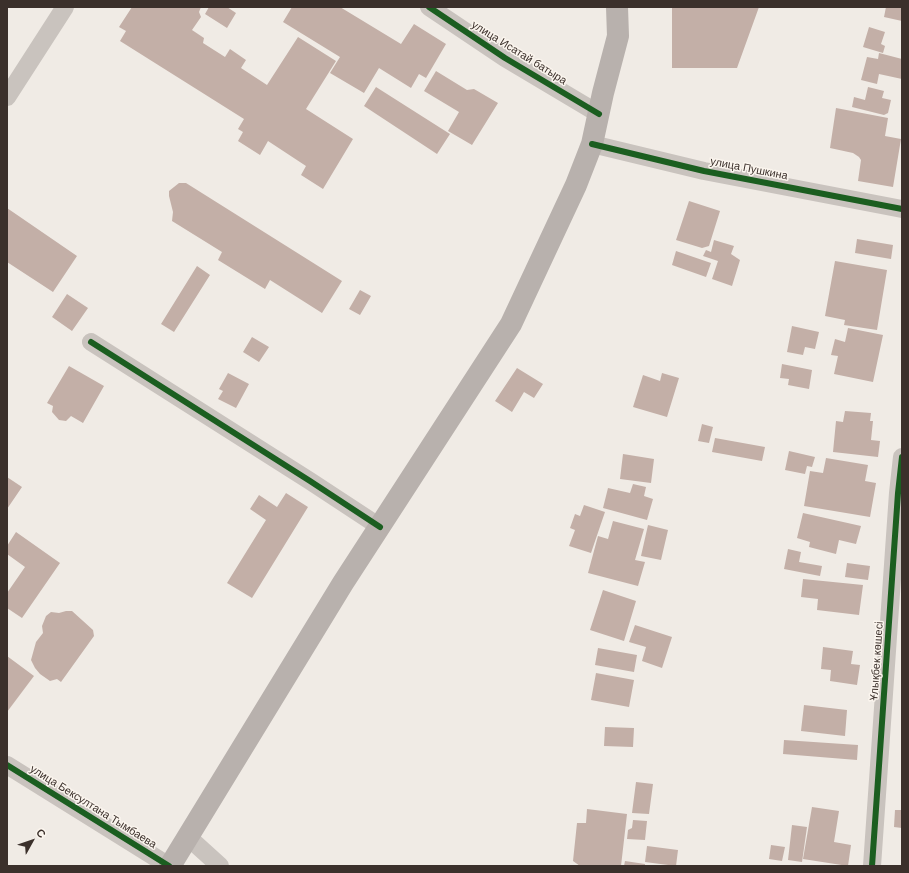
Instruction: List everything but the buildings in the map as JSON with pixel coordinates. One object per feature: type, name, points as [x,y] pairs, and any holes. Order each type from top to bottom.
[{"type":"main road","points":[[170,866],[343,583],[511,324],[576,185],[592,144],[603,93],[618,36],[617,7]]},
{"type":"street","points":[[7,96],[65,7]]},
{"type":"street","name":"улица Исатай батыра","points":[[429,7],[505,58],[599,114]]},
{"type":"street","name":"улица Пушкина","points":[[592,144],[704,171],[902,209]]},
{"type":"street","points":[[91,342],[380,527]]},
{"type":"street","name":"Ұлықбек көшесі","points":[[872,866],[898,493],[902,457]]},
{"type":"street","name":"улица Бексултана Тымбаева","points":[[7,765],[170,866]]},
{"type":"street","points":[[188,837],[220,866]]},
{"type":"cycle path","points":[[429,7],[505,58],[599,114]]},
{"type":"cycle path","points":[[592,144],[704,171],[902,209]]},
{"type":"cycle path","points":[[91,342],[380,527]]},
{"type":"cycle path","points":[[872,866],[898,493],[902,457]]},
{"type":"cycle path","points":[[7,765],[169,866]]}]
